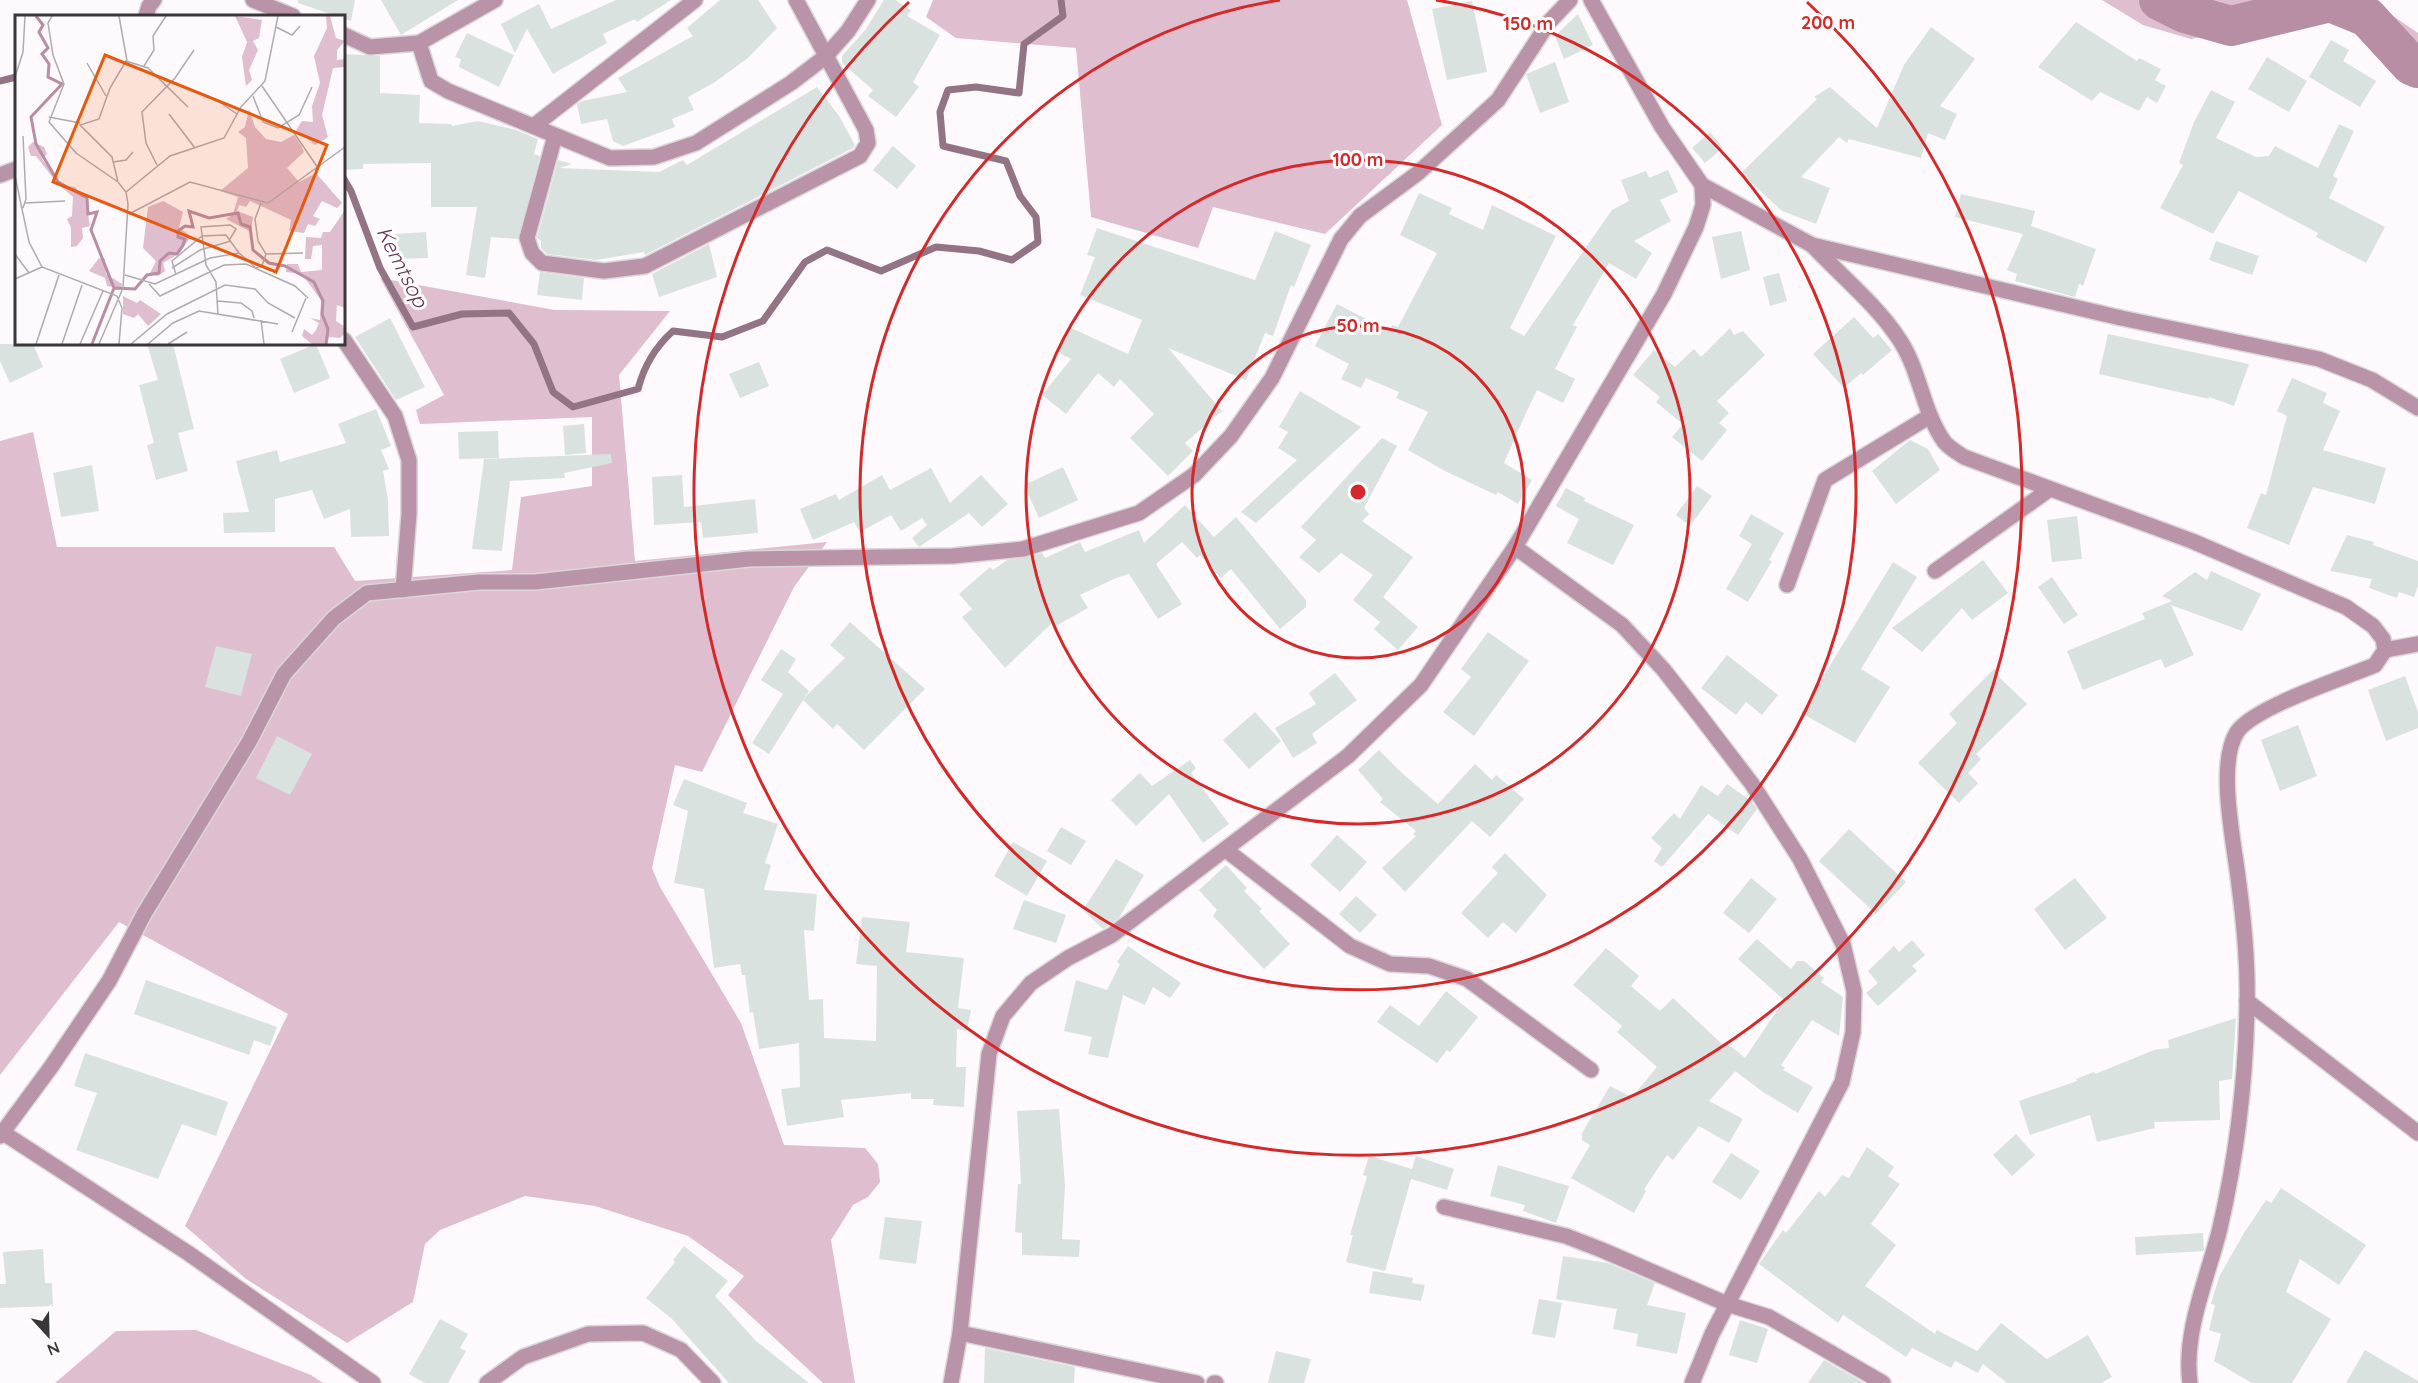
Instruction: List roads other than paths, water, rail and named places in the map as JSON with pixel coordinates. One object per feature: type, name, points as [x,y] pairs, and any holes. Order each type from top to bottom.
[{"type":"street","points":[[146,15],[148,6],[154,0]]},
{"type":"street","points":[[253,0],[290,15]]},
{"type":"street","points":[[345,36],[370,46],[419,43],[495,0]]},
{"type":"street","points":[[535,125],[695,0]]},
{"type":"street","points":[[555,136],[527,238],[532,253],[543,263],[604,271],[645,266],[860,156],[868,143],[866,130],[796,0]]},
{"type":"street","points":[[419,43],[431,81],[448,91],[535,125],[555,136],[610,158],[654,157],[696,143],[791,83],[825,57],[848,31],[868,0]]},
{"type":"street","points":[[374,1383],[188,1253],[1,1134],[51,1067],[109,981],[150,905],[249,742],[284,674],[334,618],[367,593],[479,582],[536,582],[748,559],[902,559],[1023,549],[1139,513],[1194,475],[1231,436],[1272,378],[1341,239],[1360,216],[1418,173],[1498,99],[1549,22],[1570,0]]},
{"type":"street","points":[[1591,0],[1662,127],[1702,185],[1812,246],[2121,318],[2319,359],[2372,380],[2418,408]]},
{"type":"street","points":[[0,175],[15,169]]},
{"type":"street","points":[[951,1383],[960,1333],[989,1054],[1003,1016],[1031,983],[1068,958],[1112,936],[1348,756],[1420,685],[1515,547],[1664,294],[1696,227],[1703,205],[1702,185]]},
{"type":"street","points":[[1812,246],[1880,314],[1900,340],[1914,366],[1930,416],[1944,442],[1964,457],[2192,542],[2346,607],[2373,626],[2383,639],[2385,651]]},
{"type":"street","points":[[345,341],[395,416],[409,460],[409,514],[403,590]]},
{"type":"street","points":[[1787,585],[1825,480],[1930,416]]},
{"type":"street","points":[[1935,571],[2050,489]]},
{"type":"street","points":[[1515,547],[1622,625],[1663,669],[1758,793],[1800,859],[1843,944],[1854,991],[1853,1032],[1842,1082],[1712,1334],[1692,1383]]},
{"type":"street","points":[[2190,1383],[2189,1347],[2220,1226],[2243,1090],[2247,1001],[2240,895],[2229,813],[2229,757],[2237,732],[2256,715],[2375,665],[2385,651],[2418,644]]},
{"type":"street","points":[[1226,850],[1350,946],[1390,964],[1429,966],[1467,979],[1591,1070]]},
{"type":"street","points":[[2247,1001],[2418,1133]]},
{"type":"street","points":[[1444,1207],[1566,1236],[1728,1304],[1769,1317],[1883,1383]]},
{"type":"street","points":[[487,1383],[523,1358],[588,1334],[643,1333],[681,1350],[713,1383]]},
{"type":"street","points":[[960,1333],[1197,1383]]},
{"type":"waterway","name":"Kemtsop","points":[[345,181],[380,268],[413,327],[462,314],[509,313],[534,344],[553,392],[573,407],[638,389],[651,357],[673,331],[722,337],[763,321],[805,262],[827,250],[881,271],[936,247],[979,251],[1012,260],[1038,242],[1036,217],[1020,196],[1006,161],[943,146],[940,112],[948,90],[976,87],[1019,93],[1024,44],[1063,16],[1061,0]]},
{"type":"waterway","points":[[2159,0],[2185,13],[2231,26],[2330,2],[2367,17],[2411,65],[2418,68]]},
{"type":"waterway","name":"Kemtsop","points":[[0,81],[15,77]]}]
